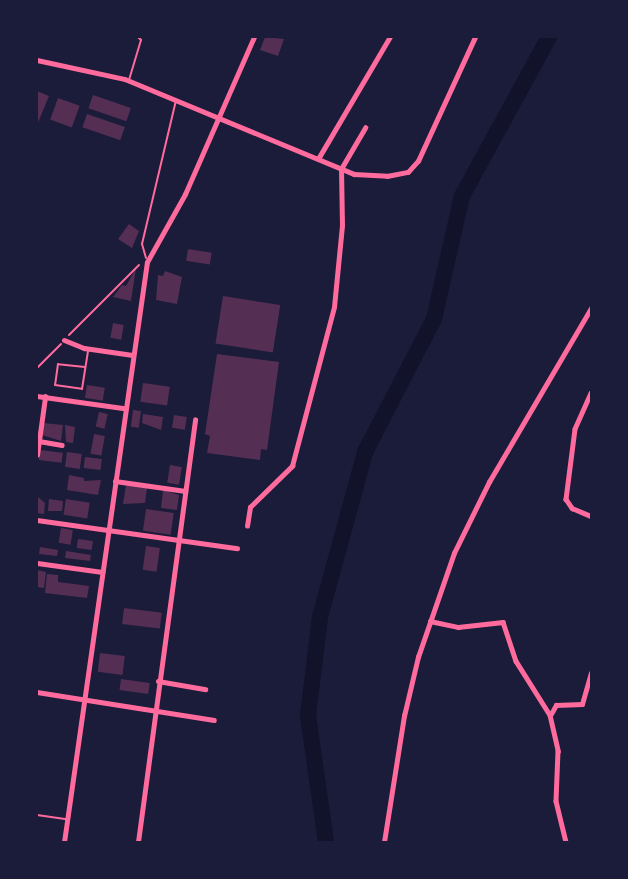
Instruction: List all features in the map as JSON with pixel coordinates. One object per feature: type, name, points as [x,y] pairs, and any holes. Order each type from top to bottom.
[{"type":"street","points":[[64,842],[147,262],[185,194],[254,37]]},
{"type":"street","points":[[318,159],[390,37]]},
{"type":"street","points":[[37,60],[129,81],[341,169],[387,176],[408,172],[418,160],[475,37]]},
{"type":"street","points":[[247,526],[250,508],[292,466],[334,307],[342,226],[341,169],[365,128]]},
{"type":"street","points":[[384,842],[404,716],[430,621],[454,554],[489,482],[591,308]]},
{"type":"street","points":[[64,340],[88,349],[133,355]]},
{"type":"street","points":[[591,394],[575,429],[566,499],[572,508],[591,516]]},
{"type":"street","points":[[37,396],[124,408]]},
{"type":"street","points":[[37,455],[45,397]]},
{"type":"street","points":[[138,842],[195,420]]},
{"type":"street","points":[[39,442],[62,445]]},
{"type":"street","points":[[115,481],[185,491]]},
{"type":"street","points":[[37,520],[237,548]]},
{"type":"street","points":[[37,563],[102,572]]},
{"type":"street","points":[[430,621],[458,627],[503,622],[516,661],[550,715],[558,751],[558,812],[566,842]]},
{"type":"street","points":[[550,715],[556,705],[582,704],[591,673]]},
{"type":"street","points":[[158,681],[205,689]]},
{"type":"street","points":[[37,692],[214,720]]},
{"type":"lane","points":[[129,81],[141,40],[138,37]]},
{"type":"lane","points":[[147,262],[142,244],[176,99]]},
{"type":"lane","points":[[85,367],[58,364],[55,385],[82,389],[88,349]]},
{"type":"lane","points":[[37,815],[68,819]]},
{"type":"path","points":[[37,368],[134,268],[147,262]]},
{"type":"building","points":[[265,37],[284,39],[278,56],[260,50]]},
{"type":"building","points":[[37,91],[49,96],[37,125]]},
{"type":"building","points":[[93,95],[131,108],[126,121],[88,108]]},
{"type":"building","points":[[58,98],[80,106],[72,127],[50,120]]},
{"type":"building","points":[[87,114],[125,127],[120,140],[82,127]]},
{"type":"building","points":[[129,224],[139,231],[132,248],[118,239]]},
{"type":"building","points":[[188,249],[212,253],[210,265],[186,261]]},
{"type":"building","points":[[136,268],[131,301],[113,297],[122,285],[126,286]]},
{"type":"building","points":[[165,271],[182,277],[177,304],[156,300],[158,275],[163,276]]},
{"type":"building","points":[[223,296],[280,305],[273,352],[215,343]]},
{"type":"building","points":[[113,323],[124,325],[121,340],[110,338]]},
{"type":"building","points":[[217,354],[279,362],[267,450],[261,449],[260,460],[207,453],[210,436],[205,434]]},
{"type":"building","points":[[143,383],[170,387],[167,406],[140,402]]},
{"type":"building","points":[[87,385],[105,388],[103,401],[85,398]]},
{"type":"building","points":[[133,410],[141,411],[139,428],[131,427]]},
{"type":"building","points":[[99,412],[108,414],[104,429],[96,427]]},
{"type":"building","points":[[143,414],[163,417],[161,430],[142,423]]},
{"type":"building","points":[[174,415],[187,417],[185,430],[172,428]]},
{"type":"building","points":[[43,423],[63,425],[61,441],[42,435]]},
{"type":"building","points":[[65,425],[75,427],[73,443],[66,442]]},
{"type":"building","points":[[94,434],[105,436],[101,456],[91,454]]},
{"type":"building","points":[[40,450],[63,453],[62,463],[39,460]]},
{"type":"building","points":[[67,452],[82,454],[80,469],[65,467]]},
{"type":"building","points":[[85,457],[102,459],[101,470],[84,468]]},
{"type":"building","points":[[170,465],[182,467],[179,485],[167,483]]},
{"type":"building","points":[[69,475],[84,478],[84,481],[101,480],[98,495],[67,490]]},
{"type":"building","points":[[126,485],[147,488],[145,503],[123,504]]},
{"type":"building","points":[[163,490],[179,495],[177,510],[161,508]]},
{"type":"building","points":[[38,497],[45,503],[44,514],[37,513]]},
{"type":"building","points":[[49,499],[63,501],[62,511],[48,511]]},
{"type":"building","points":[[66,499],[90,503],[87,519],[63,515]]},
{"type":"building","points":[[146,509],[174,513],[171,535],[143,531]]},
{"type":"building","points":[[61,528],[73,530],[71,545],[59,543]]},
{"type":"building","points":[[78,539],[93,541],[92,550],[77,548]]},
{"type":"building","points":[[146,546],[160,548],[157,572],[143,570]]},
{"type":"building","points":[[40,547],[58,550],[57,556],[39,554]]},
{"type":"building","points":[[66,551],[91,555],[90,561],[65,558]]},
{"type":"building","points":[[37,570],[46,572],[44,588],[37,587]]},
{"type":"building","points":[[47,574],[58,575],[58,582],[89,586],[87,598],[45,593]]},
{"type":"building","points":[[124,608],[162,613],[160,629],[122,624]]},
{"type":"building","points":[[100,653],[125,656],[122,675],[98,672]]},
{"type":"building","points":[[121,679],[150,683],[148,694],[119,690]]},
{"type":"waterway","points":[[326,842],[308,715],[320,617],[365,452],[434,319],[462,196],[549,37]]}]
